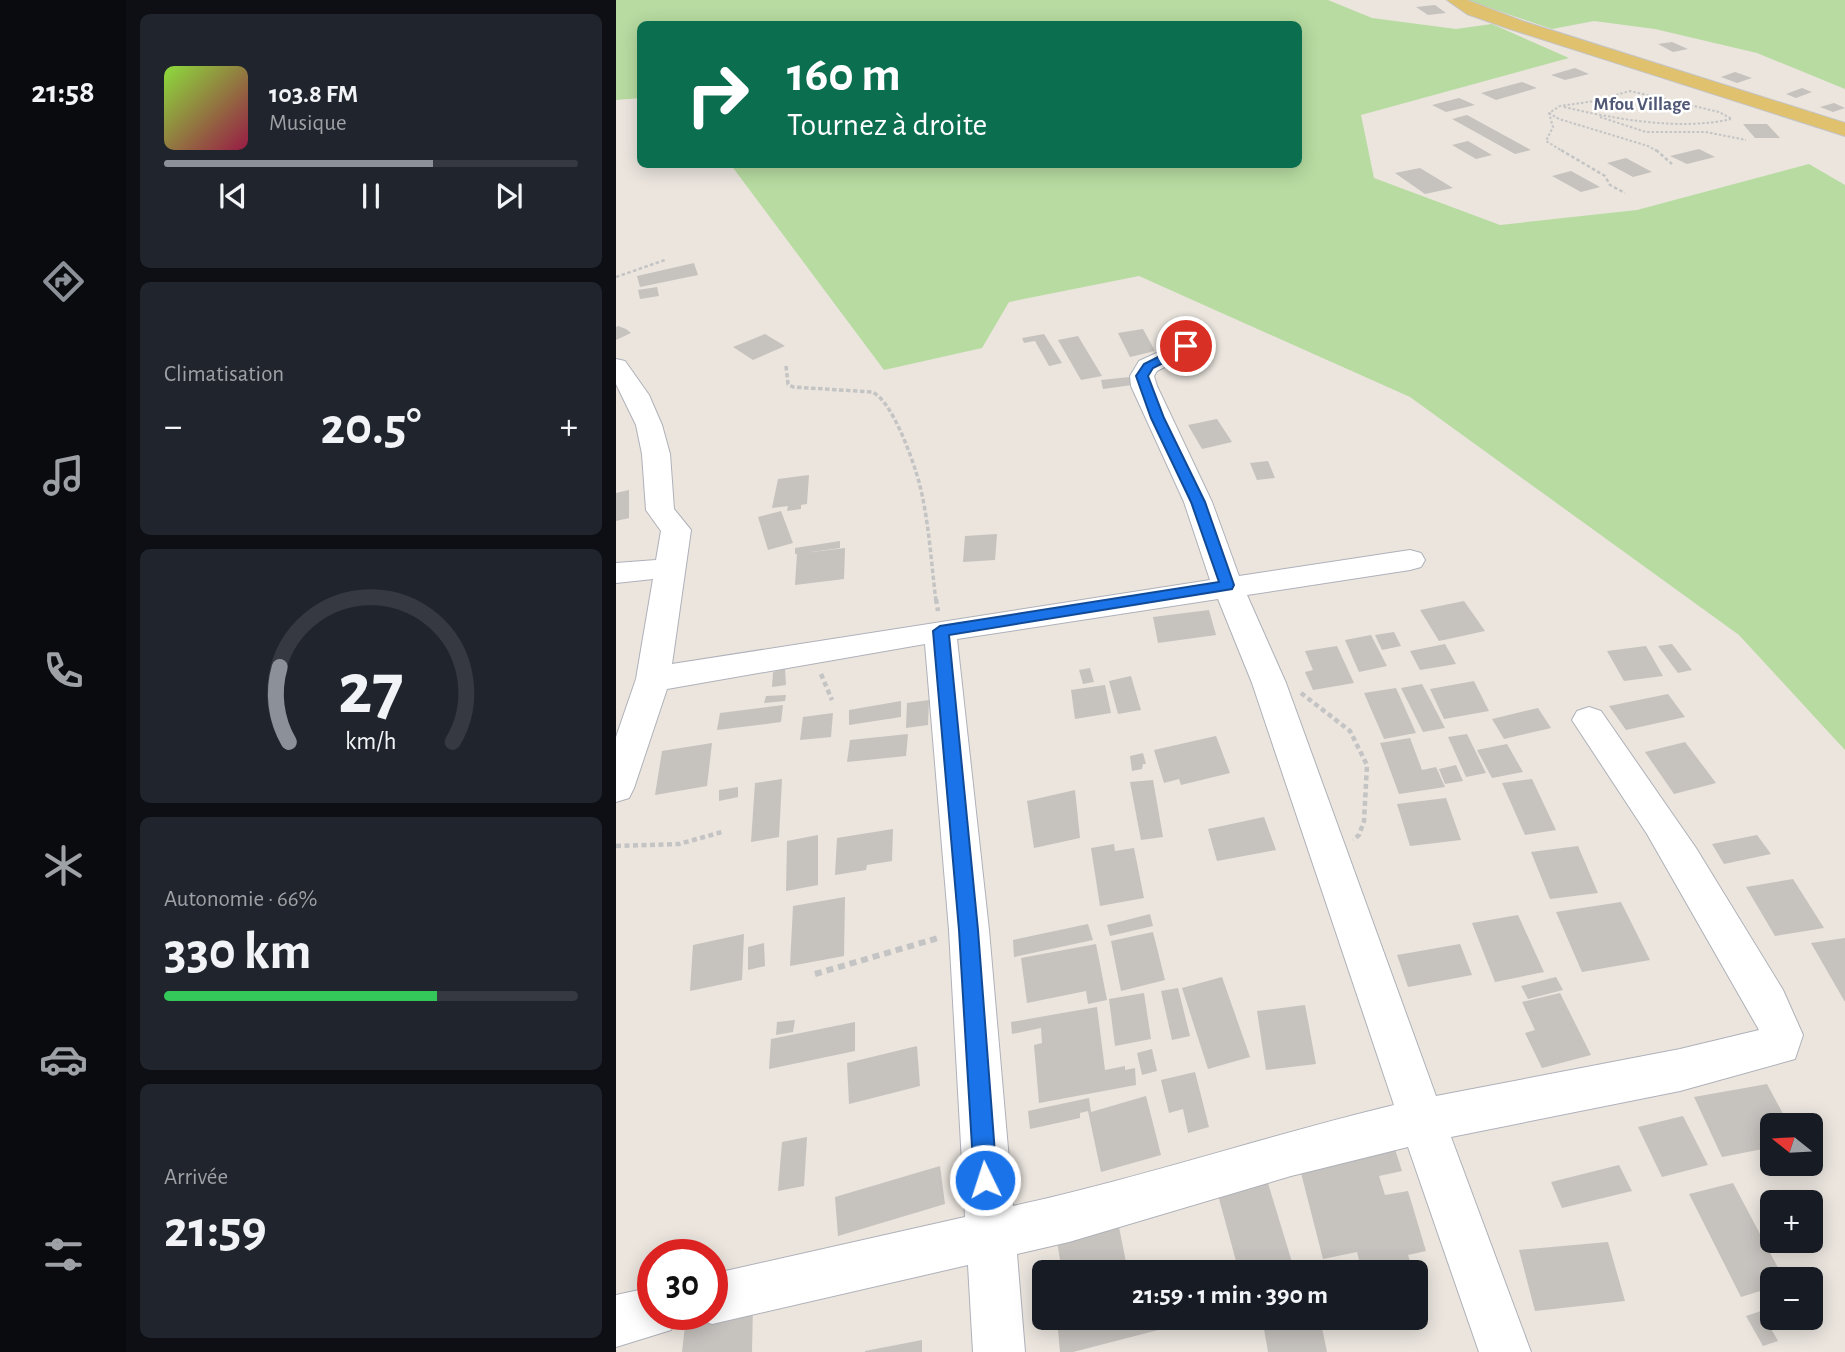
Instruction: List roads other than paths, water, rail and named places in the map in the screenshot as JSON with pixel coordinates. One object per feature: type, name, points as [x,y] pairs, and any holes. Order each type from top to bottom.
[{"type":"main road","points":[[1455,0],[1516,25],[1845,130]]},
{"type":"street","points":[[1186,346],[1148,366],[1142,376],[1157,418],[1198,502],[1227,585],[1269,683],[1505,1352]]},
{"type":"street","points":[[616,366],[636,395],[649,425],[656,454],[660,510],[676,530],[653,679],[616,788]]},
{"type":"street","points":[[653,679],[1227,585],[1410,560]]},
{"type":"street","points":[[616,573],[670,568]]},
{"type":"street","points":[[940,631],[969,930],[999,1352]]},
{"type":"street","points":[[728,1295],[1069,1218],[1291,1153],[1422,1121],[1680,1070],[1781,1043],[1781,1030],[1747,970],[1620,762],[1588,720]]},
{"type":"street","points":[[616,1321],[637,1316]]},
{"type":"district","name":"Mfou Village","points":[[1642,104]]}]
